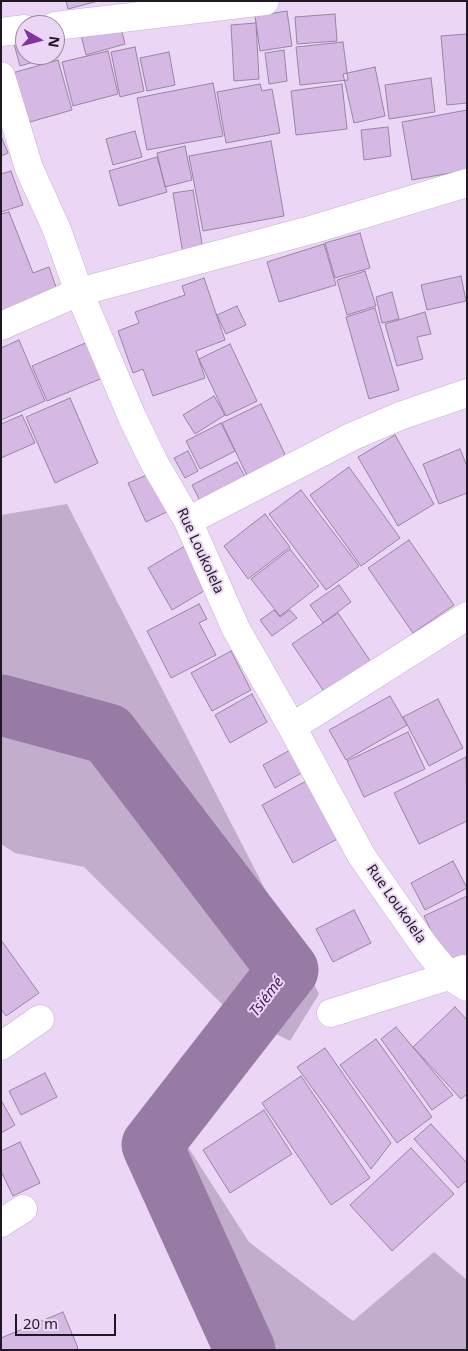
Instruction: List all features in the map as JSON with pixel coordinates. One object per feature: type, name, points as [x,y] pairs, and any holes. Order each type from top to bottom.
[{"type":"street","points":[[65,25],[265,1]]},
{"type":"street","points":[[1,32],[15,30]]},
{"type":"street","name":"Rue Loukolela","points":[[1,76],[29,168],[57,230],[79,292],[132,417],[155,464],[188,521],[236,630],[292,727],[361,855],[426,948],[461,977]]},
{"type":"street","points":[[1,326],[79,292],[314,230],[467,183]]},
{"type":"street","points":[[188,521],[351,437],[400,416],[467,393]]},
{"type":"street","points":[[292,727],[467,616]]},
{"type":"street","points":[[331,1013],[461,977]]},
{"type":"street","points":[[1,1046],[40,1019]]},
{"type":"shaded area","points":[[67,504],[319,994],[290,1041],[228,1010],[84,867],[15,853],[1,844],[1,515]]},
{"type":"shaded area","points":[[186,1144],[249,1242],[353,1321],[434,1252],[467,1280],[467,1350],[242,1350],[152,1197]]},
{"type":"building","points":[[66,1],[98,1],[68,9]]},
{"type":"building","points":[[287,11],[292,46],[260,51],[255,16]]},
{"type":"building","points":[[335,14],[337,41],[297,44],[295,17]]},
{"type":"building","points":[[119,20],[125,44],[86,55],[80,31]]},
{"type":"building","points":[[256,23],[259,79],[234,81],[231,25]]},
{"type":"building","points":[[467,34],[467,103],[447,105],[441,36]]},
{"type":"building","points":[[343,42],[348,80],[300,85],[296,47]]},
{"type":"building","points":[[135,47],[144,91],[120,97],[111,52]]},
{"type":"building","points":[[284,50],[287,81],[269,84],[265,53]]},
{"type":"building","points":[[108,51],[118,94],[73,106],[63,65],[65,65],[65,61]]},
{"type":"building","points":[[169,52],[175,85],[147,91],[140,58]]},
{"type":"building","points":[[40,65],[59,65],[72,110],[23,124],[9,74]]},
{"type":"building","points":[[375,67],[385,116],[354,123],[343,74]]},
{"type":"building","points":[[431,78],[435,112],[389,119],[385,85]]},
{"type":"building","points":[[213,83],[223,136],[147,150],[137,98]]},
{"type":"building","points":[[260,84],[262,91],[272,89],[280,133],[226,143],[217,92]]},
{"type":"building","points":[[342,84],[347,129],[296,135],[291,91]]},
{"type":"building","points":[[467,110],[467,170],[412,180],[402,122]]},
{"type":"building","points":[[388,127],[391,156],[364,160],[361,130]]},
{"type":"building","points":[[135,131],[142,157],[113,165],[106,139]]},
{"type":"building","points":[[1,136],[8,153],[1,156]]},
{"type":"building","points":[[271,141],[284,216],[203,231],[189,156]]},
{"type":"building","points":[[185,146],[192,180],[165,187],[157,153]]},
{"type":"building","points":[[157,157],[167,192],[119,206],[109,171]]},
{"type":"building","points":[[11,171],[23,205],[1,212],[1,174]]},
{"type":"building","points":[[193,190],[203,250],[183,254],[173,193]]},
{"type":"building","points":[[9,212],[33,273],[49,267],[57,290],[1,311],[1,214]]},
{"type":"building","points":[[360,233],[370,268],[335,278],[325,243]]},
{"type":"building","points":[[324,244],[336,285],[279,302],[267,262]]},
{"type":"building","points":[[365,271],[376,306],[347,315],[337,280]]},
{"type":"building","points":[[461,276],[466,301],[427,310],[421,285]]},
{"type":"building","points":[[204,278],[225,340],[196,351],[205,378],[153,396],[143,369],[133,373],[118,331],[139,323],[135,312],[185,295],[182,286]]},
{"type":"building","points":[[392,292],[399,319],[382,323],[376,297]]},
{"type":"building","points":[[237,306],[246,325],[226,334],[217,315]]},
{"type":"building","points":[[375,308],[399,390],[369,399],[346,317]]},
{"type":"building","points":[[425,312],[431,334],[417,337],[423,359],[397,366],[385,324]]},
{"type":"building","points":[[19,340],[45,401],[1,420],[1,348]]},
{"type":"building","points":[[90,341],[105,377],[47,401],[32,366]]},
{"type":"building","points":[[230,344],[257,401],[226,416],[199,359]]},
{"type":"building","points":[[214,396],[225,415],[195,434],[183,415]]},
{"type":"building","points":[[70,398],[98,463],[55,483],[26,417]]},
{"type":"building","points":[[261,404],[290,465],[251,484],[222,423]]},
{"type":"building","points":[[22,415],[35,443],[1,458],[1,424]]},
{"type":"building","points":[[221,423],[235,451],[200,469],[186,441]]},
{"type":"building","points":[[395,435],[434,504],[398,526],[358,457]]},
{"type":"building","points":[[460,449],[467,466],[467,493],[439,504],[423,464]]},
{"type":"building","points":[[188,451],[198,471],[185,478],[174,458]]},
{"type":"building","points":[[237,462],[250,486],[204,509],[192,485]]},
{"type":"building","points":[[349,467],[400,538],[361,566],[310,495]]},
{"type":"building","points":[[156,471],[173,509],[146,522],[128,483]]},
{"type":"building","points":[[301,490],[359,566],[326,590],[269,514]]},
{"type":"building","points":[[265,514],[290,547],[248,579],[224,546]]},
{"type":"building","points":[[409,540],[454,605],[413,633],[368,568]]},
{"type":"building","points":[[190,543],[214,585],[172,610],[148,568]]},
{"type":"building","points":[[290,549],[319,586],[280,616],[251,579]]},
{"type":"building","points":[[339,585],[351,602],[323,623],[310,605]]},
{"type":"building","points":[[199,604],[207,619],[199,623],[216,655],[171,678],[147,631]]},
{"type":"building","points":[[274,610],[280,617],[290,610],[297,618],[272,636],[260,620]]},
{"type":"building","points":[[338,613],[375,668],[329,699],[292,644]]},
{"type":"building","points":[[231,651],[251,690],[212,711],[191,673]]},
{"type":"building","points":[[252,694],[267,722],[230,743],[215,715]]},
{"type":"building","points":[[390,696],[407,725],[346,760],[329,730]]},
{"type":"building","points":[[438,699],[463,748],[429,766],[403,717]]},
{"type":"building","points":[[408,732],[425,769],[364,797],[347,761]]},
{"type":"building","points":[[292,749],[305,771],[275,788],[263,765]]},
{"type":"building","points":[[466,757],[467,821],[419,844],[394,793]]},
{"type":"building","points":[[308,780],[339,838],[293,863],[262,805]]},
{"type":"building","points":[[453,861],[467,888],[425,910],[411,883]]},
{"type":"building","points":[[467,896],[467,956],[448,965],[424,916]]},
{"type":"building","points":[[354,910],[371,943],[333,962],[316,929]]},
{"type":"building","points":[[1,940],[39,993],[6,1016],[1,1009]]},
{"type":"building","points":[[455,1007],[467,1020],[467,1094],[461,1099],[413,1047]]},
{"type":"building","points":[[396,1027],[453,1095],[432,1110],[381,1039]]},
{"type":"building","points":[[376,1039],[432,1117],[397,1143],[340,1065]]},
{"type":"building","points":[[325,1048],[391,1143],[371,1169],[297,1067]]},
{"type":"building","points":[[45,1073],[57,1097],[21,1115],[9,1091]]},
{"type":"building","points":[[301,1076],[370,1178],[331,1205],[262,1103]]},
{"type":"building","points":[[1,1100],[15,1125],[1,1133]]},
{"type":"building","points":[[264,1110],[292,1154],[230,1193],[203,1150]]},
{"type":"building","points":[[431,1124],[467,1163],[467,1180],[458,1188],[414,1139]]},
{"type":"building","points":[[20,1142],[40,1183],[13,1196],[1,1171],[1,1151]]},
{"type":"building","points":[[411,1148],[454,1194],[392,1251],[350,1205]]},
{"type":"building","points":[[63,1312],[78,1348],[75,1350],[1,1350],[1,1338]]},
{"type":"waterway","name":"Tsiémé","points":[[1,705],[108,734],[288,970],[152,1145],[245,1350]]}]
